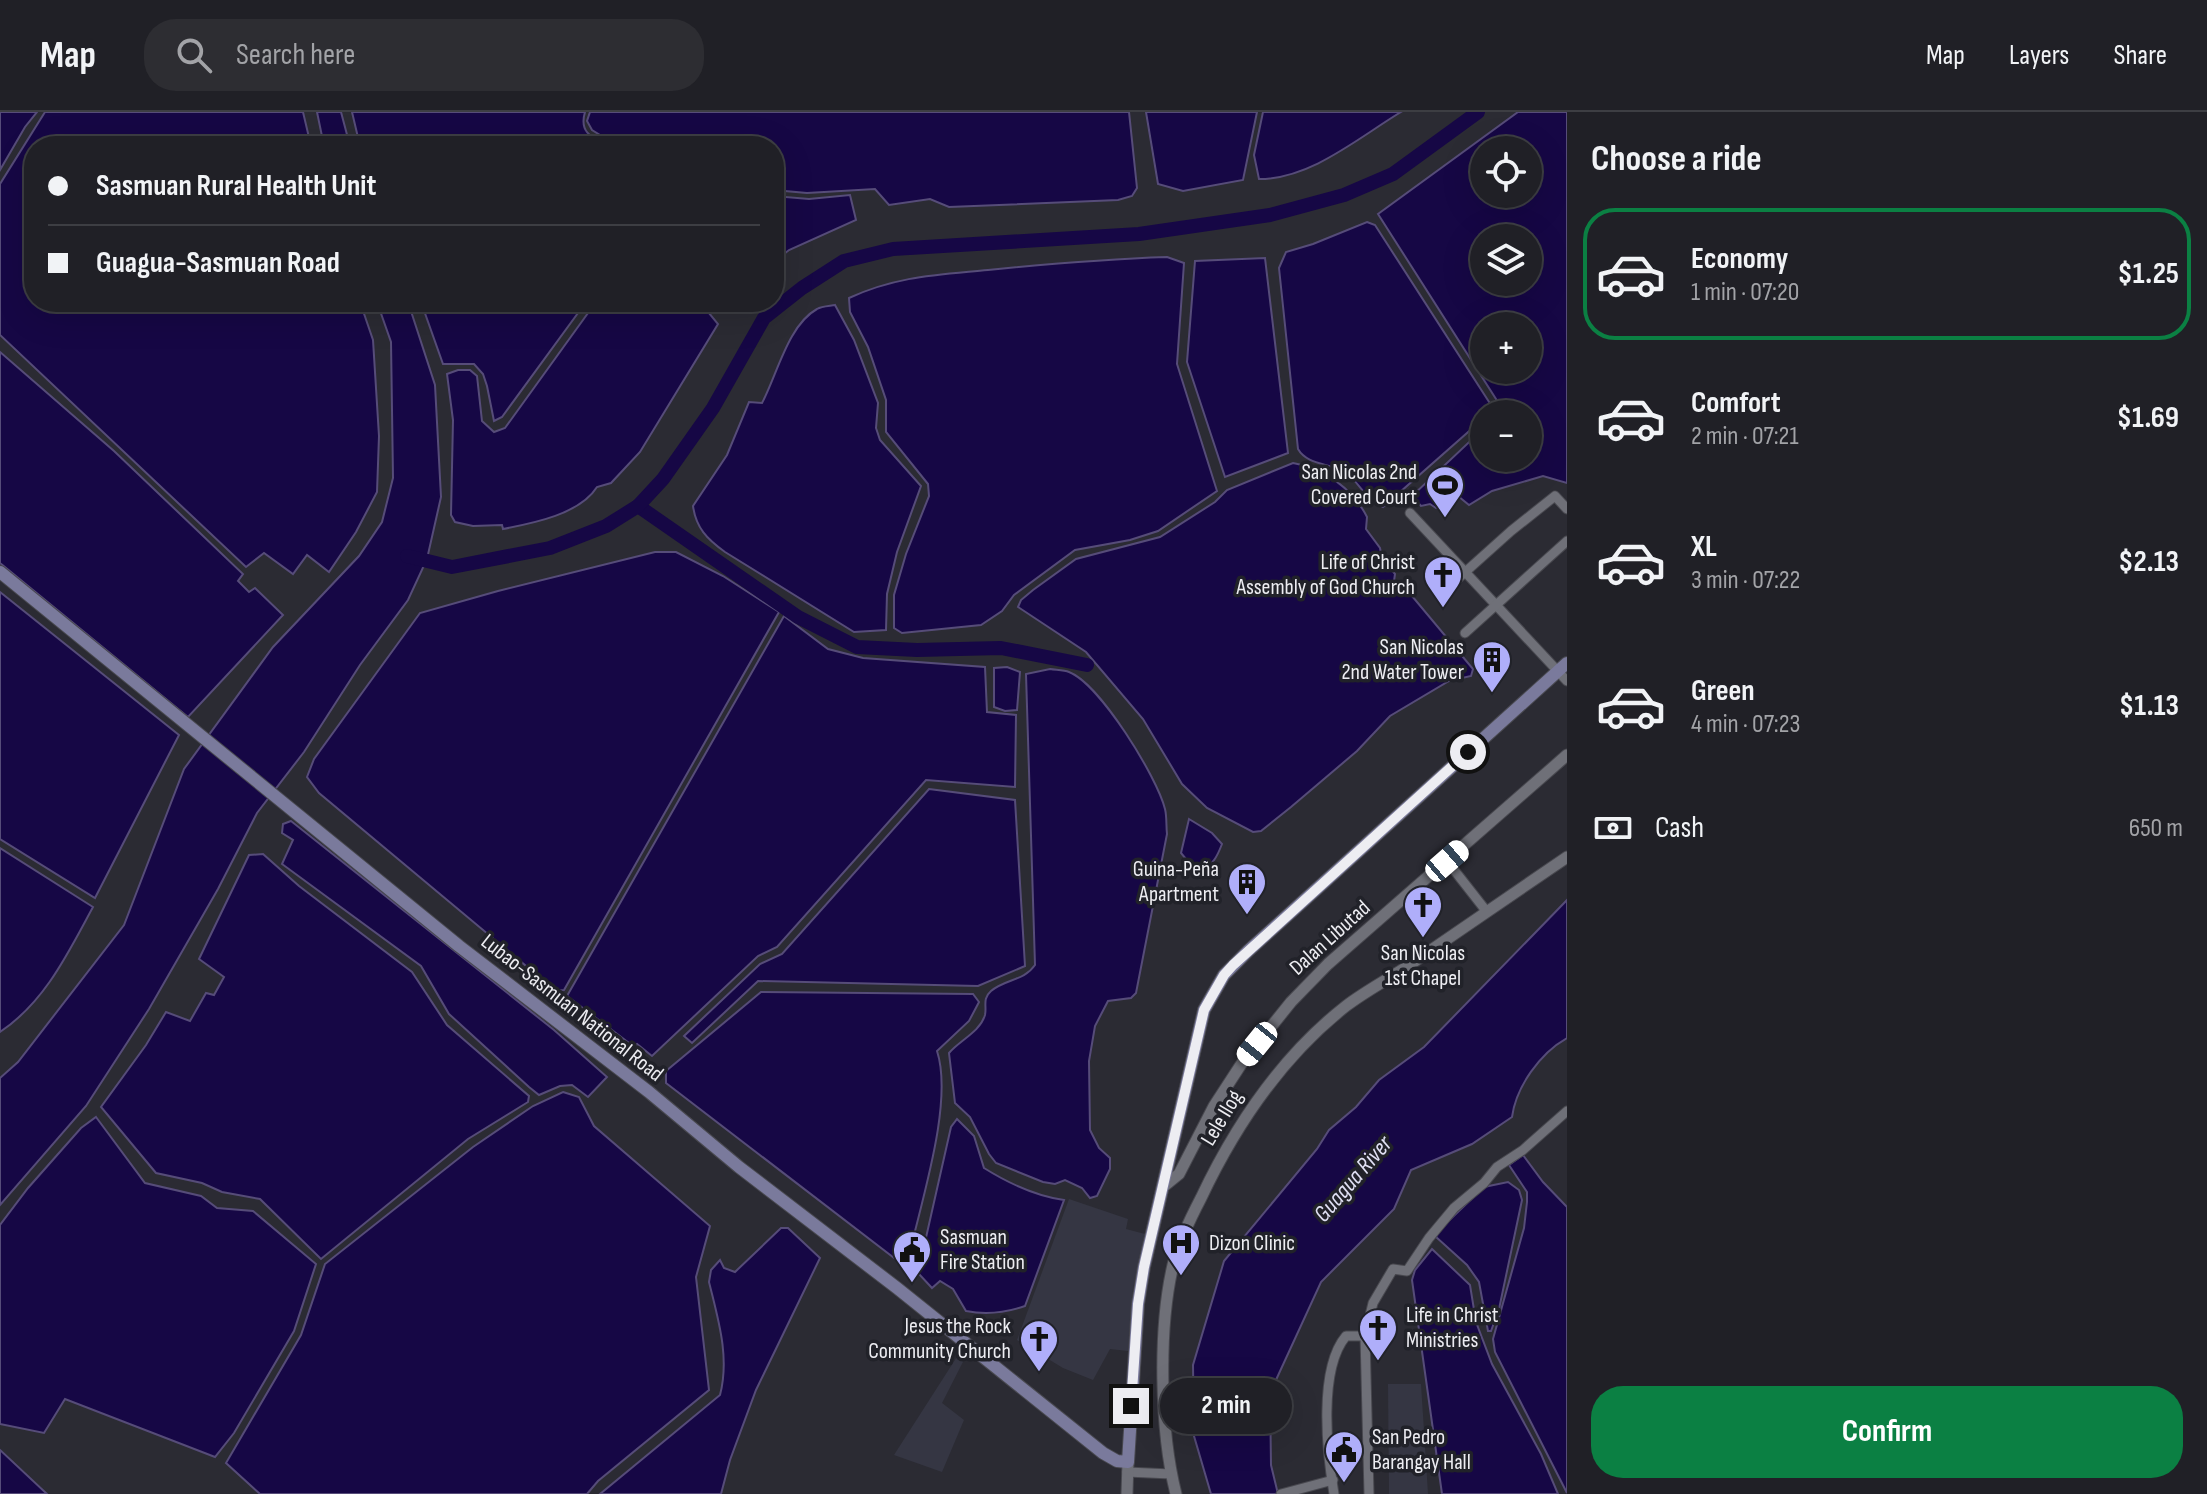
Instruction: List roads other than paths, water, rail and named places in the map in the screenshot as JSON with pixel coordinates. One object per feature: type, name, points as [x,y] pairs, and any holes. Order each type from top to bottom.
[{"type":"main road","name":"Lubao-Sasmuan National Road","points":[[0,572],[471,956],[649,1092],[739,1167],[897,1288],[1071,1429],[1127,1467]]},
{"type":"main road","points":[[1127,1467],[1138,1304],[1201,1018],[1224,975],[1290,911],[1564,672]]},
{"type":"street","points":[[1443,592],[1555,496],[1567,509]]},
{"type":"street","points":[[1410,513],[1564,672]]},
{"type":"street","points":[[1465,633],[1567,541]]},
{"type":"street","name":"Dalan Libutad","points":[[1163,1187],[1179,1174],[1214,1106],[1272,1023],[1328,964],[1567,755]]},
{"type":"street","name":"Lele Ilog","points":[[1176,1494],[1171,1474],[1165,1389],[1166,1296],[1174,1261],[1213,1172],[1263,1089],[1332,1018],[1360,996],[1567,857]]},
{"type":"street","points":[[1447,861],[1487,912]]},
{"type":"street","points":[[1369,1494],[1365,1336],[1373,1303],[1393,1269],[1407,1271],[1454,1208],[1484,1183],[1497,1167],[1523,1150],[1567,1111]]},
{"type":"street","points":[[1334,1494],[1328,1437],[1333,1360],[1346,1336],[1365,1336]]},
{"type":"street","points":[[1127,1494],[1127,1467],[1171,1474]]},
{"type":"street","points":[[1285,1493],[1333,1480]]},
{"type":"water","points":[[0,112],[37,112],[0,170]]},
{"type":"water","points":[[45,112],[303,112],[309,136],[30,136]]},
{"type":"water","points":[[317,112],[341,112],[347,136],[322,136]]},
{"type":"water","points":[[352,112],[585,112],[585,129],[591,136],[358,136]]},
{"type":"water","points":[[590,112],[1129,112],[1137,188],[1132,196],[1118,200],[949,207],[930,199],[889,205],[875,189],[807,193],[784,191],[784,136],[602,136],[592,130],[587,121]]},
{"type":"water","points":[[1146,112],[1257,112],[1243,180],[1183,191],[1158,184]]},
{"type":"water","points":[[1263,112],[1401,112],[1315,165],[1278,177],[1259,179],[1254,155]]},
{"type":"water","points":[[1518,112],[1567,112],[1567,483],[1543,476],[1492,491],[1469,505],[1458,496],[1449,497],[1436,508],[1430,504],[1421,506],[1412,496],[1470,441],[1470,472],[1542,472],[1542,400],[1497,400],[1486,384],[1542,384],[1542,312],[1470,312],[1470,358],[1378,214],[1470,147],[1470,208],[1542,208],[1542,136],[1485,136]]},
{"type":"water","points":[[24,146],[24,312],[363,312],[373,340],[379,436],[377,492],[356,532],[329,572],[307,555],[293,574],[264,553],[246,567],[0,335],[0,184]]},
{"type":"water","points":[[850,195],[856,220],[784,254],[784,197],[809,199]]},
{"type":"water","points":[[1367,222],[1375,225],[1470,372],[1470,384],[1477,384],[1488,400],[1470,400],[1470,430],[1383,507],[1344,472],[1307,458],[1298,449],[1279,268],[1286,252]]},
{"type":"water","points":[[1167,257],[1184,263],[1177,364],[1217,491],[1158,531],[1130,540],[1075,550],[1014,595],[1002,611],[981,625],[902,633],[894,628],[894,595],[929,496],[928,484],[886,432],[886,400],[868,347],[850,312],[849,298],[884,285],[934,275]]},
{"type":"water","points":[[1265,258],[1288,453],[1225,477],[1187,362],[1195,261]]},
{"type":"water","points":[[835,305],[854,340],[878,403],[876,428],[880,440],[921,486],[897,552],[887,594],[886,630],[854,632],[725,552],[703,532],[693,506],[727,455],[749,402],[762,403],[798,326],[817,309]]},
{"type":"water","points":[[380,312],[411,312],[435,385],[441,497],[427,559],[408,600],[360,665],[304,752],[257,813],[218,889],[149,1009],[86,1106],[0,1205],[0,1078],[18,1062],[124,925],[184,769],[273,647],[359,556],[382,522],[393,478],[391,342]]},
{"type":"water","points":[[425,312],[579,312],[502,417],[494,421],[483,374],[474,364],[443,364]]},
{"type":"water","points":[[589,312],[708,312],[718,324],[640,452],[611,483],[597,487],[568,511],[528,524],[503,529],[502,525],[473,526],[455,522],[451,515],[453,420],[447,374],[470,370],[477,376],[482,421],[494,432],[505,428]]},
{"type":"water","points":[[0,352],[114,451],[243,574],[238,581],[249,592],[255,588],[283,615],[188,717],[0,563]]},
{"type":"water","points":[[1293,463],[1326,475],[1354,497],[1367,517],[1366,529],[1395,574],[1394,581],[1407,590],[1473,669],[1471,676],[1449,681],[1390,716],[1357,751],[1291,807],[1261,831],[1253,832],[1207,808],[1182,784],[1143,719],[1086,652],[1018,607],[1033,590],[1076,559],[1160,537],[1215,502],[1227,490]]},
{"type":"water","points":[[655,552],[676,552],[723,576],[779,612],[564,990],[556,991],[319,793],[307,777],[314,759],[420,613]]},
{"type":"water","points":[[0,592],[179,735],[95,898],[0,839]]},
{"type":"water","points":[[784,616],[828,649],[863,658],[985,667],[987,712],[1016,715],[1015,787],[926,780],[777,947],[758,956],[652,1056],[637,1044],[633,1046],[567,996]]},
{"type":"water","points":[[1007,667],[1020,672],[1017,710],[1005,711],[994,707],[994,668]]},
{"type":"water","points":[[1050,669],[1069,672],[1082,680],[1111,712],[1151,776],[1166,815],[1167,834],[1136,993],[1131,998],[1108,1001],[1095,1026],[1089,1061],[1090,1130],[1099,1148],[1110,1158],[1110,1169],[1097,1196],[1090,1198],[1082,1188],[1065,1180],[1055,1184],[1043,1182],[996,1163],[970,1117],[955,1103],[949,1053],[982,1021],[988,994],[1025,974],[1035,965],[1026,674]]},
{"type":"water","points":[[929,789],[1015,800],[1025,966],[978,986],[758,981],[692,1043],[684,1036],[760,964],[782,954]]},
{"type":"water","points":[[1189,819],[1212,833],[1222,844],[1214,860],[1200,871],[1181,853]]},
{"type":"water","points":[[291,821],[554,1030],[607,1077],[588,1097],[572,1085],[560,1086],[539,1095],[529,1087],[449,1014],[421,966],[282,864],[293,840],[282,833],[283,824]]},
{"type":"water","points":[[0,848],[93,907],[43,991],[0,1032]]},
{"type":"water","points":[[263,854],[299,886],[412,972],[447,1025],[529,1096],[528,1102],[468,1139],[321,1259],[260,1199],[222,1192],[202,1183],[156,1173],[101,1107],[166,1012],[190,1021],[206,993],[214,995],[224,977],[199,959],[249,855]]},
{"type":"water","name":"Guagua River","points":[[1567,900],[1567,1038],[1548,1052],[1531,1072],[1518,1094],[1512,1117],[1472,1144],[1411,1170],[1394,1209],[1321,1282],[1270,1393],[1271,1465],[1278,1494],[1211,1494],[1194,1436],[1193,1365],[1224,1261],[1317,1149],[1329,1130],[1356,1107],[1379,1080],[1424,1047]]},
{"type":"water","points":[[761,992],[973,994],[979,1002],[969,1021],[937,1051],[941,1073],[938,1125],[908,1260],[902,1264],[666,1083],[666,1071]]},
{"type":"water","points":[[563,1092],[579,1097],[594,1126],[710,1226],[696,1277],[709,1390],[598,1481],[587,1494],[260,1494],[226,1463],[301,1335],[325,1264],[473,1147],[533,1106]]},
{"type":"water","points":[[96,1117],[145,1183],[201,1196],[217,1208],[253,1211],[316,1264],[294,1331],[234,1433],[215,1457],[65,1399],[44,1433],[0,1424],[0,1225],[81,1128]]},
{"type":"water","points":[[957,1119],[974,1136],[984,1168],[1022,1188],[1064,1200],[1025,1306],[996,1313],[966,1311],[953,1289],[940,1281],[932,1288],[918,1273],[951,1127]]},
{"type":"water","points":[[1523,1155],[1567,1207],[1567,1493],[1495,1352],[1493,1339],[1524,1228],[1527,1192],[1509,1165]]},
{"type":"water","points":[[1508,1182],[1519,1190],[1522,1200],[1499,1309],[1491,1331],[1488,1331],[1479,1282],[1467,1265],[1436,1237],[1438,1231],[1484,1187]]},
{"type":"water","points":[[781,1228],[788,1228],[820,1258],[756,1390],[721,1494],[600,1494],[720,1395],[723,1352],[709,1282],[711,1270],[720,1260],[724,1268],[735,1272]]},
{"type":"water","points":[[1432,1249],[1470,1285],[1476,1322],[1492,1364],[1541,1454],[1558,1494],[1442,1494],[1412,1280],[1415,1270]]},
{"type":"water","points":[[0,1450],[47,1494],[0,1494]]},
{"type":"waterway","points":[[784,302],[844,261],[893,249],[1139,234],[1270,215],[1344,195],[1393,174],[1478,112]]},
{"type":"waterway","points":[[407,556],[452,567],[550,548],[606,526],[638,506],[663,479],[713,408],[764,318],[772,312]]},
{"type":"waterway","points":[[638,506],[798,617],[857,647],[917,650],[1001,648],[1087,665]]},
{"type":"place","name":"San Nicolas 2nd Covered Court","points":[[1445,519]]},
{"type":"place","name":"Life of Christ Assembly of God Church","points":[[1443,609]]},
{"type":"place","name":"San Nicolas 2nd Water Tower","points":[[1492,694]]},
{"type":"place","name":"Guina-Peña Apartment","points":[[1247,916]]},
{"type":"place","name":"San Nicolas 1st Chapel","points":[[1423,939]]},
{"type":"place","name":"Dizon Clinic","points":[[1181,1277]]},
{"type":"place","name":"Sasmuan Fire Station","points":[[912,1284]]},
{"type":"place","name":"Life in Christ Ministries","points":[[1378,1362]]},
{"type":"place","name":"Jesus the Rock Community Church","points":[[1039,1373]]},
{"type":"place","name":"San Pedro Barangay Hall","points":[[1344,1484]]}]
